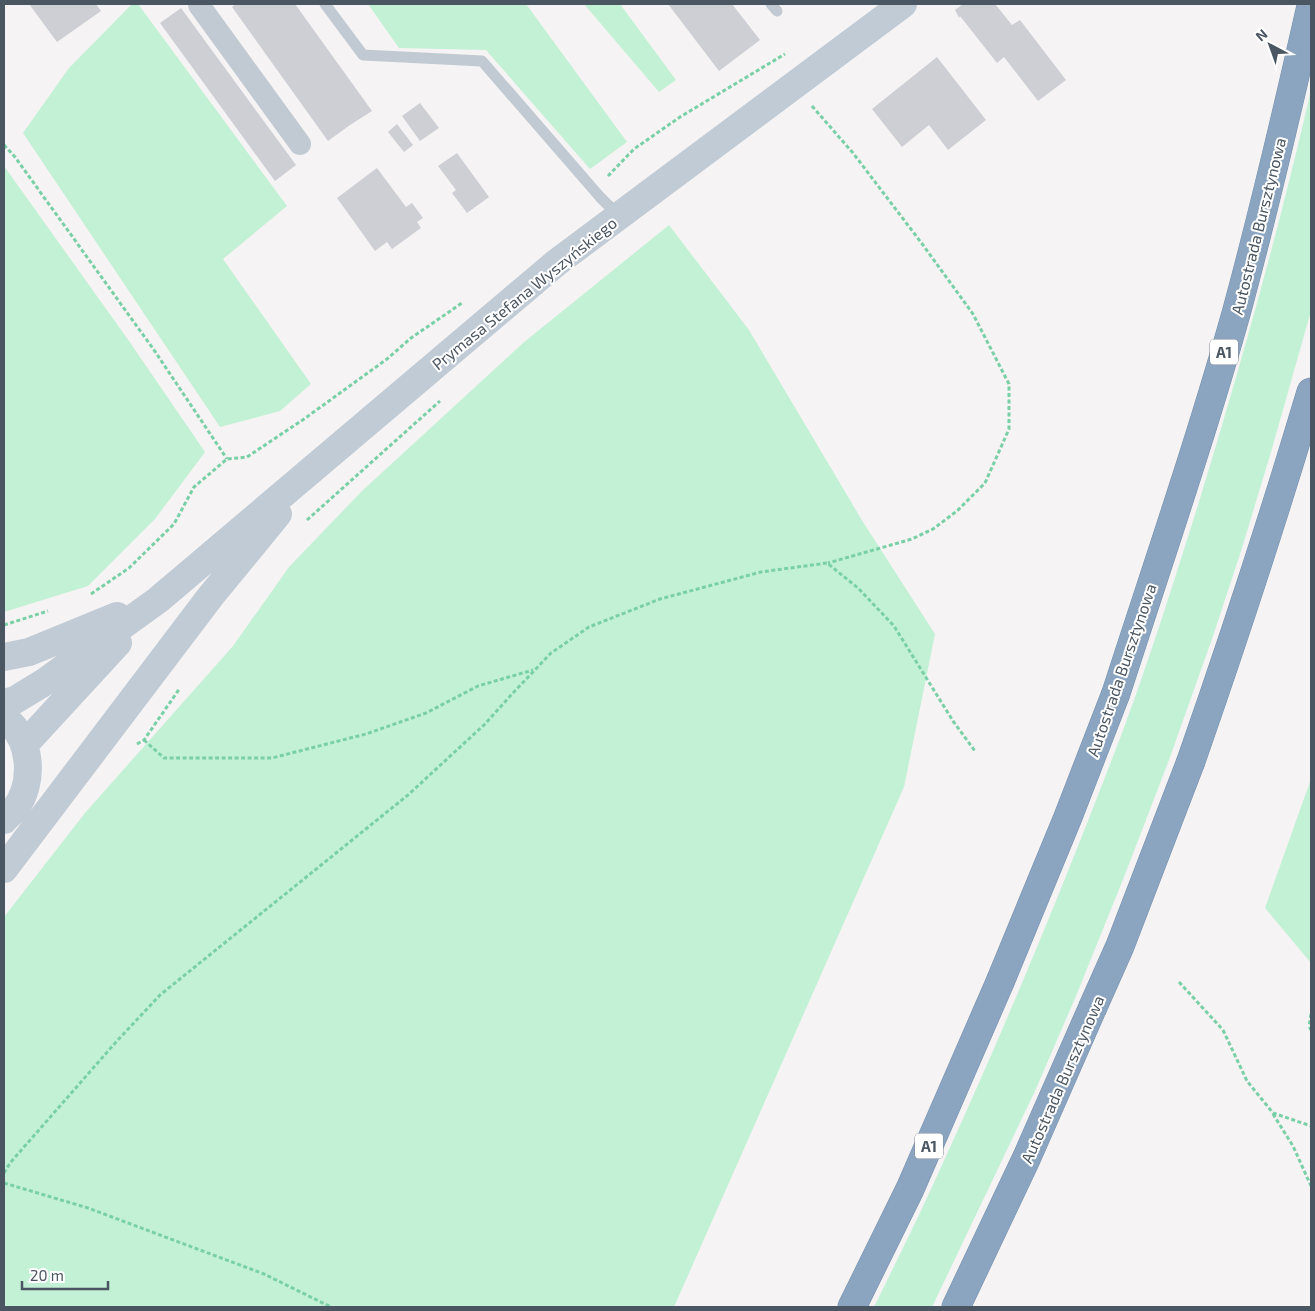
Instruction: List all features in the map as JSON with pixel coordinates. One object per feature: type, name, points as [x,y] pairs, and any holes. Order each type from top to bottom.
[{"type":"highway","name":"Autostrada Bursztynowa","points":[[852,1307],[910,1189],[1000,982],[1068,817],[1116,692],[1195,453],[1237,310],[1288,108],[1311,6]]},
{"type":"highway","name":"Autostrada Bursztynowa","points":[[956,1307],[1027,1157],[1120,946],[1191,760],[1234,639],[1311,392]]},
{"type":"street","points":[[200,4],[300,144]]},
{"type":"street","name":"Prymasa Stefana Wyszyńskiego","points":[[4,703],[15,700],[43,683],[158,600],[556,263],[903,4]]},
{"type":"street","points":[[4,869],[210,597],[318,464]]},
{"type":"street","points":[[4,657],[29,652],[158,600]]},
{"type":"street","name":"Prymasa Stefana Wyszyńskiego","points":[[24,745],[158,600]]},
{"type":"street","points":[[4,718],[11,723],[24,745],[29,768],[25,790],[15,810],[4,820]]},
{"type":"lane","points":[[325,4],[363,55],[482,60],[600,197],[619,216]]},
{"type":"path","points":[[600,197],[602,182],[634,149],[680,117],[789,52]]},
{"type":"path","points":[[4,1174],[10,1163],[160,995],[408,795],[485,724],[552,653],[589,627],[660,599],[761,572],[827,563],[912,539],[933,529],[964,504],[985,483],[1009,429],[1009,384],[973,314],[853,154],[806,100]]},
{"type":"path","points":[[4,146],[15,157],[154,350],[227,459]]},
{"type":"path","points":[[85,597],[129,568],[174,524],[194,487],[227,459],[247,457],[304,419],[466,299]]},
{"type":"path","points":[[305,522],[311,514],[446,397]]},
{"type":"path","points":[[827,563],[858,588],[894,626],[953,720],[975,751]]},
{"type":"path","points":[[4,625],[53,609]]},
{"type":"path","points":[[144,740],[164,758],[272,758],[366,734],[426,713],[478,686],[535,669]]},
{"type":"path","points":[[129,748],[144,740],[182,684]]},
{"type":"path","points":[[1179,982],[1223,1030],[1247,1081],[1273,1113],[1293,1146],[1311,1186]]},
{"type":"path","points":[[1311,1014],[1309,1026],[1311,1030]]},
{"type":"path","points":[[1273,1113],[1311,1126]]},
{"type":"path","points":[[4,1183],[88,1208],[264,1274],[331,1307]]},
{"type":"green space","points":[[132,4],[138,4],[287,206],[223,259],[311,384],[280,411],[220,427],[23,133],[69,68]]},
{"type":"green space","points":[[368,4],[526,4],[627,142],[590,169],[486,50],[399,48]]},
{"type":"green space","points":[[584,4],[620,4],[676,80],[659,92]]},
{"type":"green space","points":[[1311,90],[1311,311],[1242,548],[1169,760],[1076,996],[1035,1091],[932,1307],[874,1307],[938,1173],[1016,998],[1122,733],[1180,562],[1229,402],[1272,247]]},
{"type":"green space","points":[[4,166],[129,341],[205,452],[155,519],[88,586],[4,612]]},
{"type":"green space","points":[[669,225],[749,330],[863,522],[935,634],[904,787],[674,1307],[4,1307],[4,917],[85,813],[233,646],[289,567],[362,491],[523,343]]},
{"type":"green space","points":[[1311,779],[1311,963],[1265,908]]},
{"type":"building","points":[[29,4],[96,4],[101,11],[57,42]]},
{"type":"building","points":[[236,4],[295,4],[372,111],[328,141],[232,7]]},
{"type":"building","points":[[668,4],[732,4],[760,40],[719,71]]},
{"type":"building","points":[[963,4],[995,4],[1012,25],[1020,20],[1066,80],[1038,101],[1004,57],[997,63],[960,16],[959,18],[955,10]]},
{"type":"building","points":[[181,8],[296,165],[275,181],[160,23]]},
{"type":"building","points":[[937,57],[986,120],[948,150],[929,125],[902,147],[872,109]]},
{"type":"building","points":[[420,103],[439,128],[420,141],[402,116]]},
{"type":"building","points":[[397,124],[413,145],[404,152],[388,132]]},
{"type":"building","points":[[457,153],[489,197],[467,213],[452,193],[456,190],[438,166]]},
{"type":"building","points":[[377,168],[406,207],[412,203],[423,218],[417,222],[421,228],[392,249],[387,242],[375,251],[337,198]]}]
